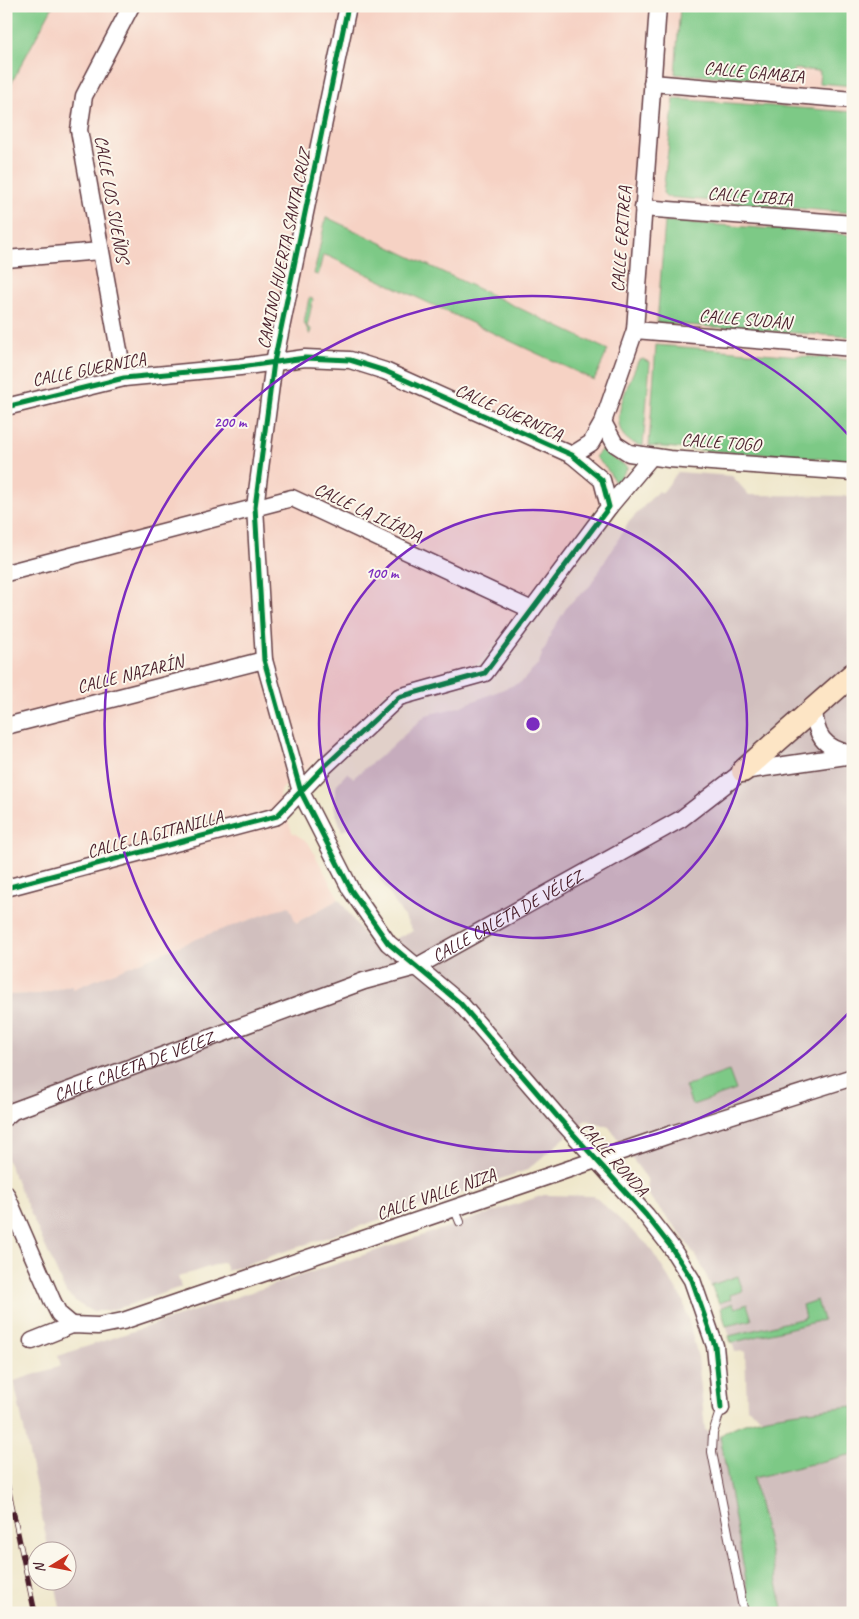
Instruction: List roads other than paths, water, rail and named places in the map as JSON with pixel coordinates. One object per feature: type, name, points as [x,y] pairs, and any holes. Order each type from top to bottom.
[{"type":"street","name":"CALLE LOS SUEÑOS","points":[[124,378],[79,130],[84,96],[131,6]]},
{"type":"street","name":"CAMINO HUERTA SANTA CRUZ","points":[[348,6],[274,362],[255,508],[264,660],[301,792],[351,890],[388,943],[416,967]]},
{"type":"street","name":"CALLE ERITREA","points":[[572,455],[591,443],[603,422],[635,330],[658,6]]},
{"type":"street","name":"CALLE GAMBIA","points":[[652,84],[853,100]]},
{"type":"street","name":"CALLE LIBIA","points":[[643,208],[853,224]]},
{"type":"street","points":[[6,259],[100,251]]},
{"type":"street","name":"CALLE SUDÁN","points":[[635,330],[853,348]]},
{"type":"street","name":"CALLE GUERNICA","points":[[6,407],[124,378],[306,358],[350,360],[385,370],[572,455],[602,480],[609,507]]},
{"type":"street","name":"CALLE TOGO","points":[[603,422],[615,444],[629,453],[651,457],[853,472]]},
{"type":"street","points":[[301,792],[399,697],[485,673],[609,507],[651,457]]},
{"type":"street","name":"CALLE LA ILÍADA","points":[[6,573],[292,498],[532,610]]},
{"type":"street","name":"CALLE NAZARÍN","points":[[6,726],[264,660]]},
{"type":"street","name":"CALLE CALETA DE VÉLEZ","points":[[6,1117],[13,1111],[364,981],[416,967],[681,819],[742,771],[853,674]]},
{"type":"street","points":[[814,708],[815,722],[824,743],[835,751],[853,755]]},
{"type":"street","points":[[742,771],[853,755]]},
{"type":"street","name":"CALLE LA GITANILLA","points":[[6,888],[277,816],[301,792]]},
{"type":"street","name":"CALLE RONDA","points":[[416,967],[460,1003],[595,1160],[646,1215],[671,1247],[692,1280],[715,1346],[721,1408]]},
{"type":"street","name":"CALLE VALLE NIZA","points":[[32,1341],[72,1325],[98,1326],[123,1321],[458,1216],[595,1160],[844,1078],[853,1077]]},
{"type":"street","points":[[6,1194],[52,1300],[60,1314],[72,1325]]},
{"type":"lane","points":[[721,1408],[713,1433],[712,1452],[744,1613]]},
{"type":"railway","points":[[6,1478],[35,1613]]}]
